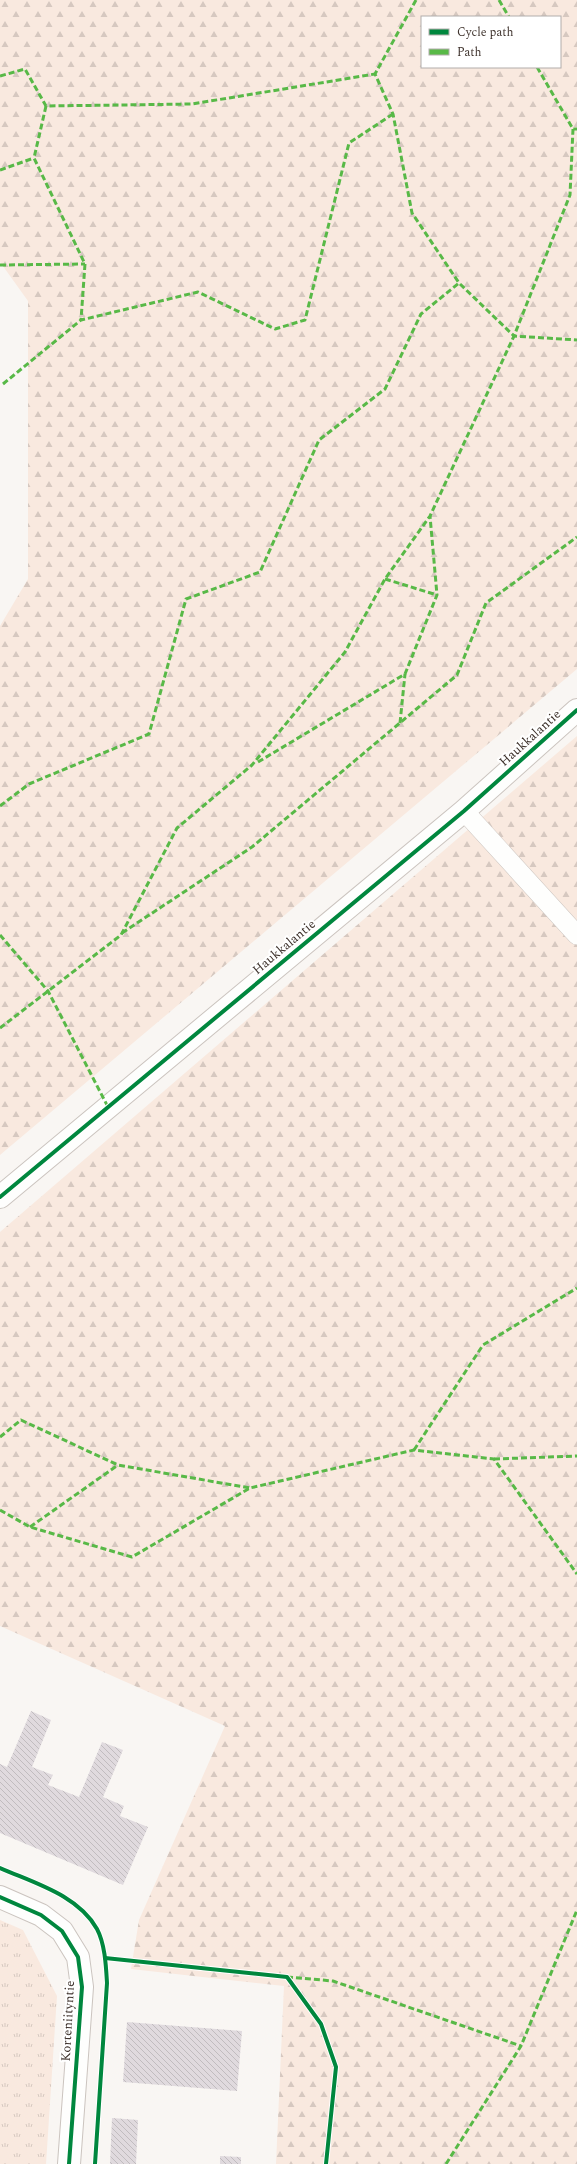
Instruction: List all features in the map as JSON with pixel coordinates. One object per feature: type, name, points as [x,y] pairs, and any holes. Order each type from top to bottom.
[{"type":"street","name":"Haukkalantie","points":[[0,1197],[464,810],[577,710]]},
{"type":"street","name":"Korteniityntie","points":[[0,1897],[41,1915],[62,1931],[78,1957],[82,1987],[69,2164]]},
{"type":"lane","points":[[464,810],[577,935]]},
{"type":"green space","points":[[0,0],[577,0],[577,669],[0,1155],[0,626],[28,579],[28,301],[0,262]]},
{"type":"green space","points":[[577,736],[577,2164],[276,2164],[284,1986],[131,1969],[139,1920],[225,1726],[0,1626],[0,1232]]},
{"type":"green space","points":[[0,1920],[23,1930],[57,1996],[46,2164],[0,2164]]},
{"type":"building","points":[[31,1711],[51,1720],[32,1767],[53,1775],[48,1785],[79,1797],[102,1742],[123,1750],[103,1797],[124,1806],[120,1816],[148,1827],[123,1885],[0,1833],[0,1764],[7,1767]]},
{"type":"building","points":[[127,2022],[242,2031],[237,2091],[123,2082]]},
{"type":"building","points":[[112,2118],[138,2120],[136,2164],[110,2164]]},
{"type":"building","points":[[220,2156],[241,2157],[241,2164],[220,2164]]},
{"type":"marked path","points":[[416,0],[375,74],[393,114],[412,213],[459,283],[514,336],[577,340]]},
{"type":"marked path","points":[[499,0],[508,16]]},
{"type":"marked path","points":[[538,68],[573,129],[577,129]]},
{"type":"marked path","points":[[0,76],[25,69],[46,106],[192,104],[375,74]]},
{"type":"marked path","points":[[46,106],[34,158],[85,264],[81,320]]},
{"type":"marked path","points":[[3,384],[81,320],[198,292],[275,329],[305,320],[349,143],[393,114]]},
{"type":"marked path","points":[[0,1028],[121,935],[177,828],[252,765],[345,652],[385,579],[430,516],[514,336],[570,195],[573,129]]},
{"type":"marked path","points":[[0,170],[34,158]]},
{"type":"marked path","points":[[0,265],[85,264]]},
{"type":"marked path","points":[[0,806],[29,784],[149,734],[186,599],[260,572],[319,440],[385,389],[421,314],[459,283]]},
{"type":"marked path","points":[[258,762],[405,674],[437,595],[430,516]]},
{"type":"marked path","points":[[122,933],[252,847],[457,675],[486,603],[577,537]]},
{"type":"marked path","points":[[385,579],[437,595]]},
{"type":"marked path","points":[[400,723],[405,674]]},
{"type":"marked path","points":[[0,935],[48,991],[108,1107]]},
{"type":"marked path","points":[[414,1450],[483,1345],[577,1288]]},
{"type":"marked path","points":[[0,1437],[21,1420],[118,1465],[250,1488]]},
{"type":"marked path","points":[[0,1510],[30,1527],[132,1557],[250,1488],[414,1450],[494,1459],[577,1574]]},
{"type":"marked path","points":[[494,1459],[577,1456]]},
{"type":"marked path","points":[[30,1527],[118,1465]]},
{"type":"marked path","points":[[446,2164],[521,2046],[577,1910]]},
{"type":"marked path","points":[[287,1977],[333,1981],[521,2046]]},
{"type":"cycle path","points":[[0,1197],[464,811],[577,710]]},
{"type":"cycle path","points":[[0,1868],[54,1891],[79,1907],[89,1917],[97,1929],[102,1941],[105,1955],[107,1983],[95,2164]]},
{"type":"cycle path","points":[[0,1897],[41,1915],[62,1931],[78,1957],[82,1987],[69,2164]]},
{"type":"cycle path","points":[[105,1958],[287,1977],[321,2024],[336,2067],[326,2164]]}]
